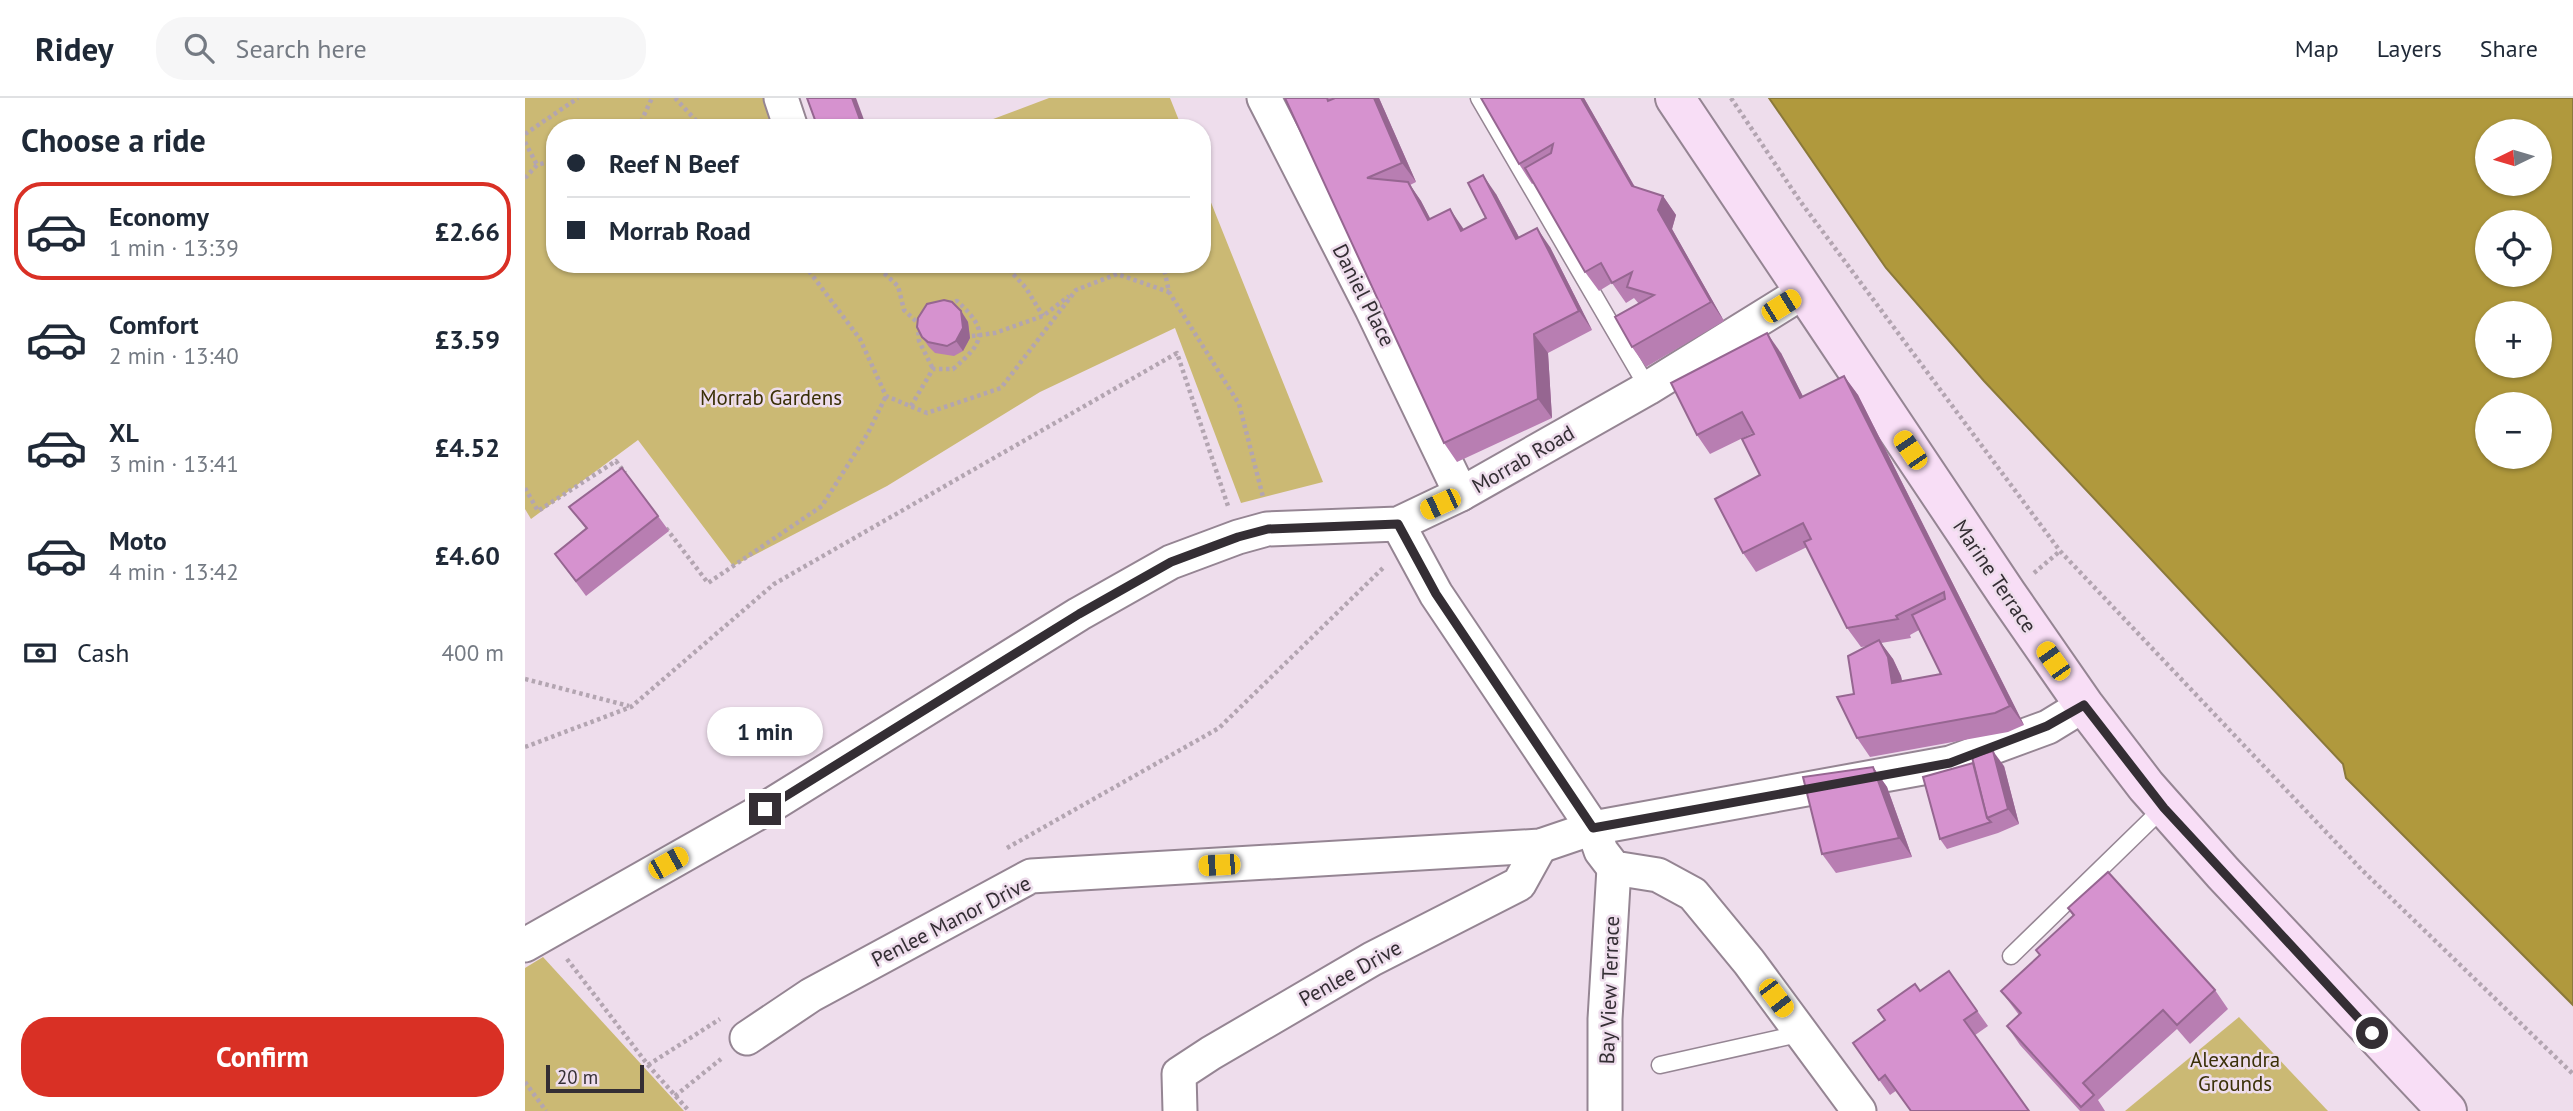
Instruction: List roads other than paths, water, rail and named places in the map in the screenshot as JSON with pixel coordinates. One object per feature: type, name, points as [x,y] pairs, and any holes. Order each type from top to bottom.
[{"type":"street","points":[[781,98],[788,119]]},
{"type":"street","name":"Daniel Place","points":[[1264,98],[1372,309],[1461,494]]},
{"type":"street","name":"Marine Terrace","points":[[1675,98],[1803,292],[2084,705],[2164,808],[2447,1111]]},
{"type":"street","name":"Morrab Road","points":[[536,938],[765,809],[1102,601],[1171,562],[1253,533],[1404,533],[1461,494],[1647,388],[1803,292]]},
{"type":"street","points":[[1404,533],[1436,594],[1593,828],[1601,852],[1614,868],[1658,875],[1693,894],[1803,1033],[1859,1111]]},
{"type":"street","name":"Penlee Manor Drive","points":[[738,1025],[811,995],[1031,876],[1540,846],[1593,828],[1950,763],[2047,726],[2084,705]]},
{"type":"street","name":"Penlee Drive","points":[[1180,1111],[1179,1074],[1210,1053],[1372,959],[1519,884],[1540,846]]},
{"type":"street","name":"Bay View Terrace","points":[[1605,1111],[1605,1019],[1614,868]]},
{"type":"lane","points":[[1479,98],[1647,388]]},
{"type":"lane","points":[[2011,956],[2164,808]]},
{"type":"lane","points":[[1660,1065],[1803,1033]]},
{"type":"park label","name":"Morrab Gardens","points":[[771,397]]},
{"type":"park label","name":"Alexandra Grounds","points":[[2235,1071]]}]
